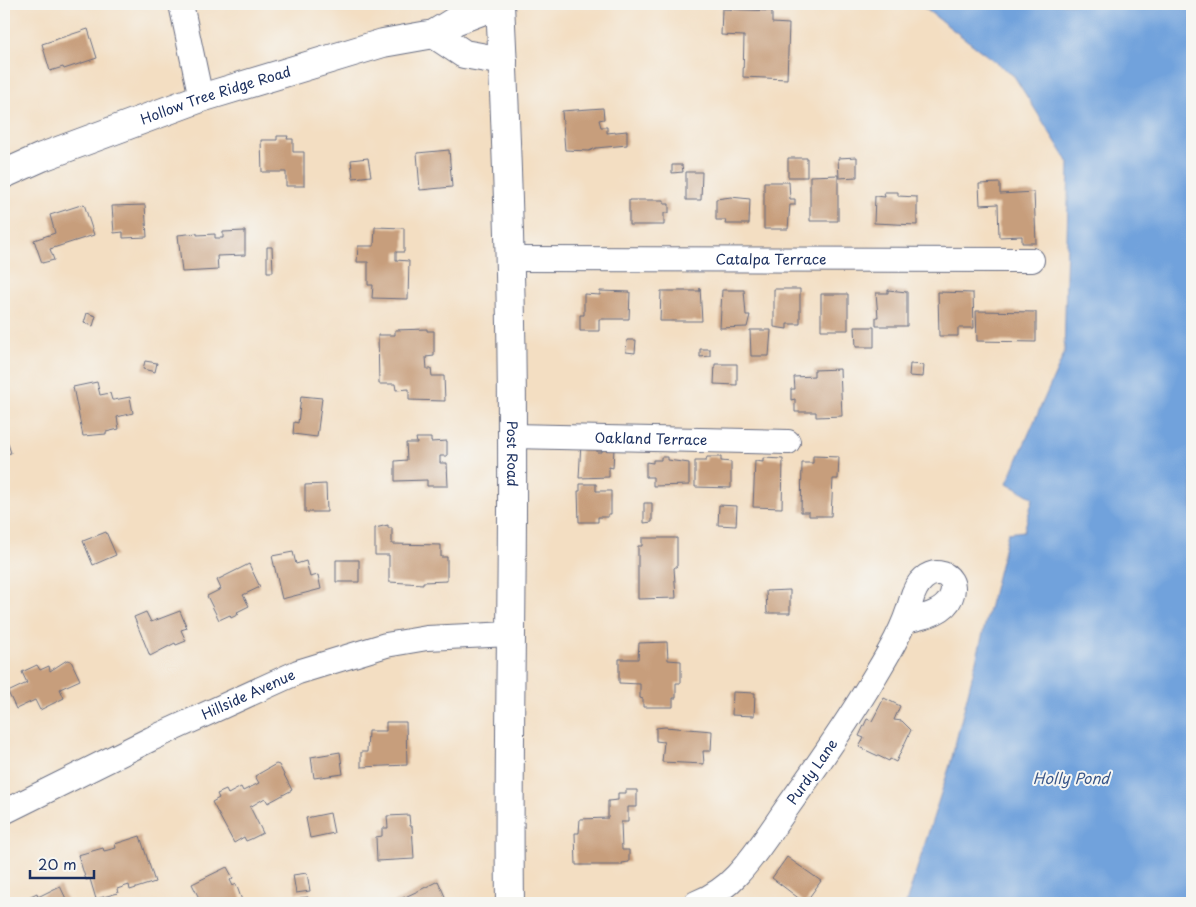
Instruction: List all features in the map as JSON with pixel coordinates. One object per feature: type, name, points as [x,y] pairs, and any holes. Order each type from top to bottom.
[{"type":"main road","name":"Hollow Tree Ridge Road","points":[[4,174],[42,157],[201,98],[384,42],[434,34],[455,21],[500,4]]},
{"type":"main road","name":"Post Road","points":[[500,4],[510,259],[512,436],[510,903]]},
{"type":"main road","points":[[434,34],[464,54],[502,61]]},
{"type":"street","points":[[181,4],[201,98]]},
{"type":"street","name":"Catalpa Terrace","points":[[510,259],[1032,260]]},
{"type":"street","name":"Oakland Terrace","points":[[512,436],[788,442]]},
{"type":"street","name":"Purdy Lane","points":[[696,903],[707,899],[736,876],[761,845],[844,726],[906,621]]},
{"type":"street","name":"Hillside Avenue","points":[[4,812],[152,739],[307,669],[352,654],[410,640],[510,634]]},
{"type":"water","name":"Holly Pond","points":[[919,4],[1192,4],[1192,903],[906,903],[950,765],[1008,533],[1024,531],[1033,498],[1007,483],[1064,354],[1069,163],[1014,76]]},
{"type":"building","points":[[722,9],[772,11],[772,23],[789,24],[787,79],[743,77],[744,36],[721,35]]},
{"type":"building","points":[[88,29],[97,58],[64,69],[63,67],[50,71],[42,44]]},
{"type":"building","points":[[603,108],[604,119],[599,120],[601,127],[607,127],[607,133],[627,131],[627,145],[596,148],[589,151],[565,150],[562,111]]},
{"type":"building","points":[[277,136],[288,136],[287,139],[293,139],[293,152],[304,152],[304,186],[286,186],[286,172],[262,172],[261,140],[277,140]]},
{"type":"building","points":[[449,150],[452,187],[420,190],[417,153]]},
{"type":"building","points":[[857,157],[857,177],[839,178],[838,158]]},
{"type":"building","points":[[368,158],[371,176],[353,178],[351,160]]},
{"type":"building","points":[[788,158],[807,158],[807,177],[788,177]]},
{"type":"building","points":[[672,165],[682,165],[683,172],[672,173]]},
{"type":"building","points":[[686,172],[702,172],[701,200],[686,200]]},
{"type":"building","points":[[838,175],[838,221],[810,221],[810,176]]},
{"type":"building","points":[[764,182],[789,182],[790,199],[795,199],[795,205],[790,205],[788,229],[764,229]]},
{"type":"building","points":[[1000,183],[1000,194],[1034,192],[1036,243],[1022,243],[1022,236],[999,237],[998,204],[980,205],[979,184]]},
{"type":"building","points":[[884,192],[898,192],[898,196],[917,197],[917,225],[874,223],[875,196],[885,197]]},
{"type":"building","points":[[731,197],[750,199],[749,224],[725,224],[726,220],[716,220],[716,199]]},
{"type":"building","points":[[629,200],[664,200],[664,204],[669,204],[669,213],[664,213],[664,225],[629,225]]},
{"type":"building","points":[[84,204],[94,235],[50,249],[54,260],[42,263],[34,240],[55,233],[50,215]]},
{"type":"building","points":[[145,205],[147,237],[123,238],[123,232],[114,233],[112,206]]},
{"type":"building","points":[[375,227],[404,228],[404,252],[396,252],[396,260],[409,261],[408,299],[372,298],[373,285],[368,285],[368,262],[357,262],[358,246],[374,246]]},
{"type":"building","points":[[245,231],[245,255],[217,256],[218,270],[182,272],[178,235],[215,234],[215,238],[223,238],[223,232]]},
{"type":"building","points":[[267,247],[272,247],[273,272],[267,272]]},
{"type":"building","points":[[700,288],[702,321],[660,321],[661,291],[700,291]]},
{"type":"building","points":[[774,289],[800,289],[800,324],[787,324],[787,329],[774,327]]},
{"type":"building","points":[[722,290],[744,290],[746,315],[750,315],[747,327],[720,328]]},
{"type":"building","points":[[888,290],[907,292],[907,326],[876,326],[876,317],[878,317],[876,293],[888,293]]},
{"type":"building","points":[[600,291],[630,292],[629,319],[599,319],[599,331],[580,331],[580,315],[584,315],[584,294],[600,295]]},
{"type":"building","points":[[938,292],[973,293],[974,328],[958,328],[958,336],[939,336]]},
{"type":"building","points":[[821,294],[848,294],[848,330],[821,330]]},
{"type":"building","points":[[976,311],[1036,312],[1036,342],[977,341]]},
{"type":"building","points":[[87,313],[96,316],[93,326],[84,323]]},
{"type":"building","points":[[855,327],[874,327],[874,347],[856,347]]},
{"type":"building","points":[[427,329],[427,331],[434,331],[434,356],[426,357],[427,369],[431,369],[432,376],[444,376],[445,401],[409,400],[409,389],[396,390],[395,384],[379,384],[378,335],[395,335],[395,330]]},
{"type":"building","points":[[750,330],[771,330],[769,356],[751,356]]},
{"type":"building","points":[[627,340],[636,340],[635,353],[626,352]]},
{"type":"building","points":[[700,349],[710,349],[710,356],[700,357]]},
{"type":"building","points":[[145,361],[157,363],[155,372],[143,369]]},
{"type":"building","points":[[715,364],[737,364],[737,385],[714,384]]},
{"type":"building","points":[[910,364],[924,365],[923,377],[909,376]]},
{"type":"building","points":[[840,369],[842,416],[816,417],[816,412],[795,412],[795,399],[791,400],[791,389],[795,389],[794,377],[814,376],[814,370]]},
{"type":"building","points":[[97,382],[100,395],[110,393],[112,400],[130,397],[133,413],[117,417],[119,429],[106,432],[106,434],[83,436],[73,387]]},
{"type":"building","points":[[301,396],[322,398],[317,437],[293,434],[294,422],[298,423]]},
{"type":"building","points":[[4,431],[11,453],[4,454]]},
{"type":"building","points":[[416,438],[431,438],[431,442],[447,441],[447,456],[440,456],[440,463],[447,463],[448,486],[427,486],[427,480],[395,481],[395,461],[407,460],[406,443],[417,443]]},
{"type":"building","points":[[581,442],[597,442],[597,452],[602,452],[602,448],[614,448],[613,468],[609,467],[609,477],[579,478]]},
{"type":"building","points":[[813,456],[839,457],[838,479],[833,479],[831,516],[809,516],[809,512],[801,512],[802,463],[813,463]]},
{"type":"building","points":[[661,457],[689,463],[689,485],[653,486],[653,477],[646,477],[646,462],[653,463],[653,460],[661,460]]},
{"type":"building","points":[[707,457],[721,457],[721,461],[731,462],[731,488],[695,487],[695,461],[706,461]]},
{"type":"building","points":[[763,458],[783,459],[782,508],[753,507],[755,461],[763,462]]},
{"type":"building","points":[[326,484],[327,512],[305,512],[305,485]]},
{"type":"building","points":[[580,484],[596,484],[596,491],[611,491],[611,514],[608,514],[608,517],[598,517],[598,522],[579,522],[578,491],[580,491]]},
{"type":"building","points":[[644,503],[652,503],[652,522],[644,523]]},
{"type":"building","points":[[719,505],[737,506],[736,526],[718,525]]},
{"type":"building","points":[[388,525],[388,528],[392,528],[392,544],[441,545],[441,557],[447,557],[447,581],[423,582],[423,584],[389,582],[389,555],[375,555],[375,528]]},
{"type":"building","points":[[106,532],[116,555],[93,565],[83,541]]},
{"type":"building","points":[[642,538],[677,538],[677,566],[674,568],[676,598],[638,599],[638,546],[642,546]]},
{"type":"building","points":[[293,552],[296,564],[306,561],[310,577],[318,575],[321,589],[282,599],[272,556]]},
{"type":"building","points":[[336,560],[359,560],[359,582],[336,582]]},
{"type":"building","points":[[249,564],[260,587],[243,595],[249,606],[237,612],[239,614],[231,618],[230,615],[219,620],[207,596],[221,589],[217,580]]},
{"type":"building","points":[[790,590],[790,613],[767,613],[766,591]]},
{"type":"building","points":[[180,611],[187,628],[181,630],[186,641],[176,645],[175,643],[150,656],[134,617],[146,612],[151,622]]},
{"type":"building","points":[[667,642],[668,660],[681,661],[681,683],[676,683],[676,698],[673,698],[673,707],[643,707],[643,699],[640,698],[640,684],[619,683],[619,659],[638,659],[639,643]]},
{"type":"building","points":[[67,660],[71,661],[80,680],[60,689],[64,698],[40,710],[35,700],[16,709],[8,692],[27,683],[22,672],[37,665],[40,670],[49,666],[50,671]]},
{"type":"building","points":[[733,692],[755,693],[754,716],[732,715]]},
{"type":"building","points":[[884,698],[900,706],[894,720],[902,721],[911,730],[896,762],[890,759],[889,761],[859,747],[864,738],[859,736],[867,719],[872,721]]},
{"type":"building","points":[[386,722],[406,722],[407,765],[361,767],[361,752],[367,752],[368,731],[386,731]]},
{"type":"building","points":[[656,728],[712,731],[711,751],[703,751],[704,764],[662,762],[664,742],[656,741]]},
{"type":"building","points":[[340,752],[343,774],[314,778],[311,757]]},
{"type":"building","points":[[276,764],[279,765],[292,790],[268,803],[265,798],[250,807],[263,833],[246,841],[244,837],[234,843],[212,802],[219,798],[217,794],[226,790],[228,794],[241,787],[243,791],[259,783],[255,776]]},
{"type":"building","points":[[626,790],[637,790],[637,807],[628,807],[628,822],[621,822],[622,850],[629,850],[629,862],[622,863],[622,865],[576,865],[575,833],[579,833],[580,819],[608,818],[608,801],[618,800],[618,793],[626,793]]},
{"type":"building","points":[[330,813],[334,833],[310,838],[306,818]]},
{"type":"building","points":[[409,815],[410,826],[412,826],[414,859],[377,861],[376,837],[382,836],[382,828],[388,828],[387,816]]},
{"type":"building","points":[[140,836],[155,882],[130,890],[129,885],[117,889],[118,893],[96,899],[90,879],[86,880],[78,855],[103,848],[104,851],[116,848],[115,844]]},
{"type":"building","points":[[787,857],[821,881],[805,903],[772,878]]},
{"type":"building","points":[[227,867],[233,878],[230,880],[233,886],[236,884],[243,903],[198,903],[201,902],[192,884]]},
{"type":"building","points":[[307,873],[310,891],[296,893],[293,875]]},
{"type":"building","points":[[438,881],[448,903],[392,903],[418,891]]},
{"type":"building","points":[[60,886],[68,903],[16,903],[37,893],[38,897]]},
{"type":"building","points":[[308,897],[309,903],[301,903],[300,898]]}]
